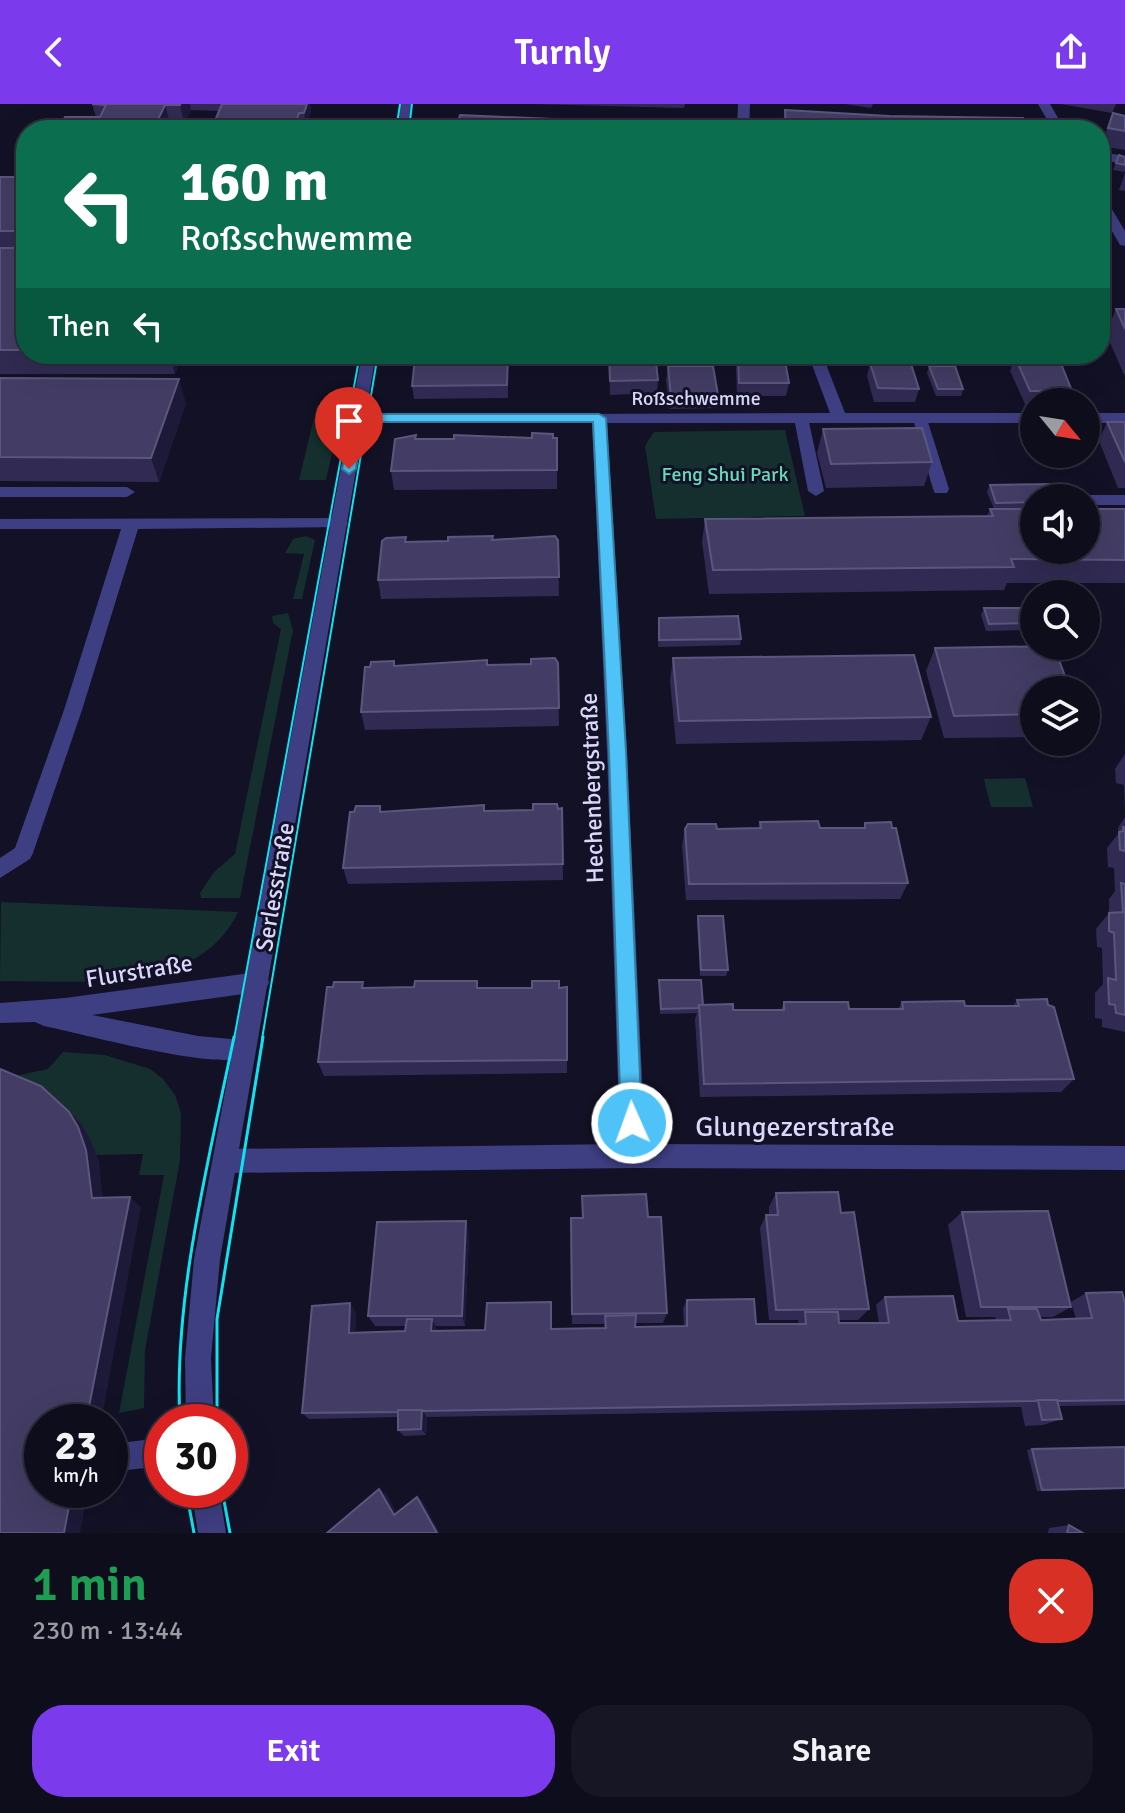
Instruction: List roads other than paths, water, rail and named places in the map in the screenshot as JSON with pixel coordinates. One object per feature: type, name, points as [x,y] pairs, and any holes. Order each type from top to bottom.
[{"type":"street","points":[[1110,216],[1125,242]]},
{"type":"street","name":"Serlesstraße","points":[[199,1404],[198,1358],[206,1273],[367,364]]},
{"type":"street","points":[[819,364],[839,418]]},
{"type":"street","name":"Roßschwemme","points":[[358,418],[1020,418]]},
{"type":"street","name":"Hechenbergstraße","points":[[599,418],[617,752],[633,1156]]},
{"type":"street","points":[[801,418],[816,491]]},
{"type":"street","points":[[1100,418],[1125,418]]},
{"type":"street","points":[[920,419],[941,489]]},
{"type":"street","points":[[0,492],[127,492]]},
{"type":"street","points":[[1100,500],[1125,500]]},
{"type":"street","points":[[0,524],[340,523]]},
{"type":"street","points":[[0,869],[23,853],[73,710],[131,524]]},
{"type":"street","name":"Flurstraße","points":[[0,1013],[28,1013],[210,985],[258,982]]},
{"type":"street","name":"Flurstraße","points":[[28,1013],[198,1047],[245,1049]]},
{"type":"street","name":"Glungezerstraße","points":[[225,1161],[633,1156],[1125,1158]]},
{"type":"street","points":[[208,1508],[212,1533]]},
{"type":"tram line","points":[[398,120],[400,104]]},
{"type":"tram line","points":[[410,120],[412,104]]},
{"type":"tram line","points":[[234,1039],[358,364]]},
{"type":"tram line","points":[[262,1039],[376,364]]},
{"type":"tram line","points":[[180,1404],[187,1278],[234,1037]]},
{"type":"tram line","points":[[217,1404],[217,1319],[263,1037]]},
{"type":"tram line","points":[[189,1508],[194,1533]]},
{"type":"tram line","points":[[225,1508],[230,1533]]},
{"type":"park label","name":"Feng Shui Park","points":[[725,474]]}]
